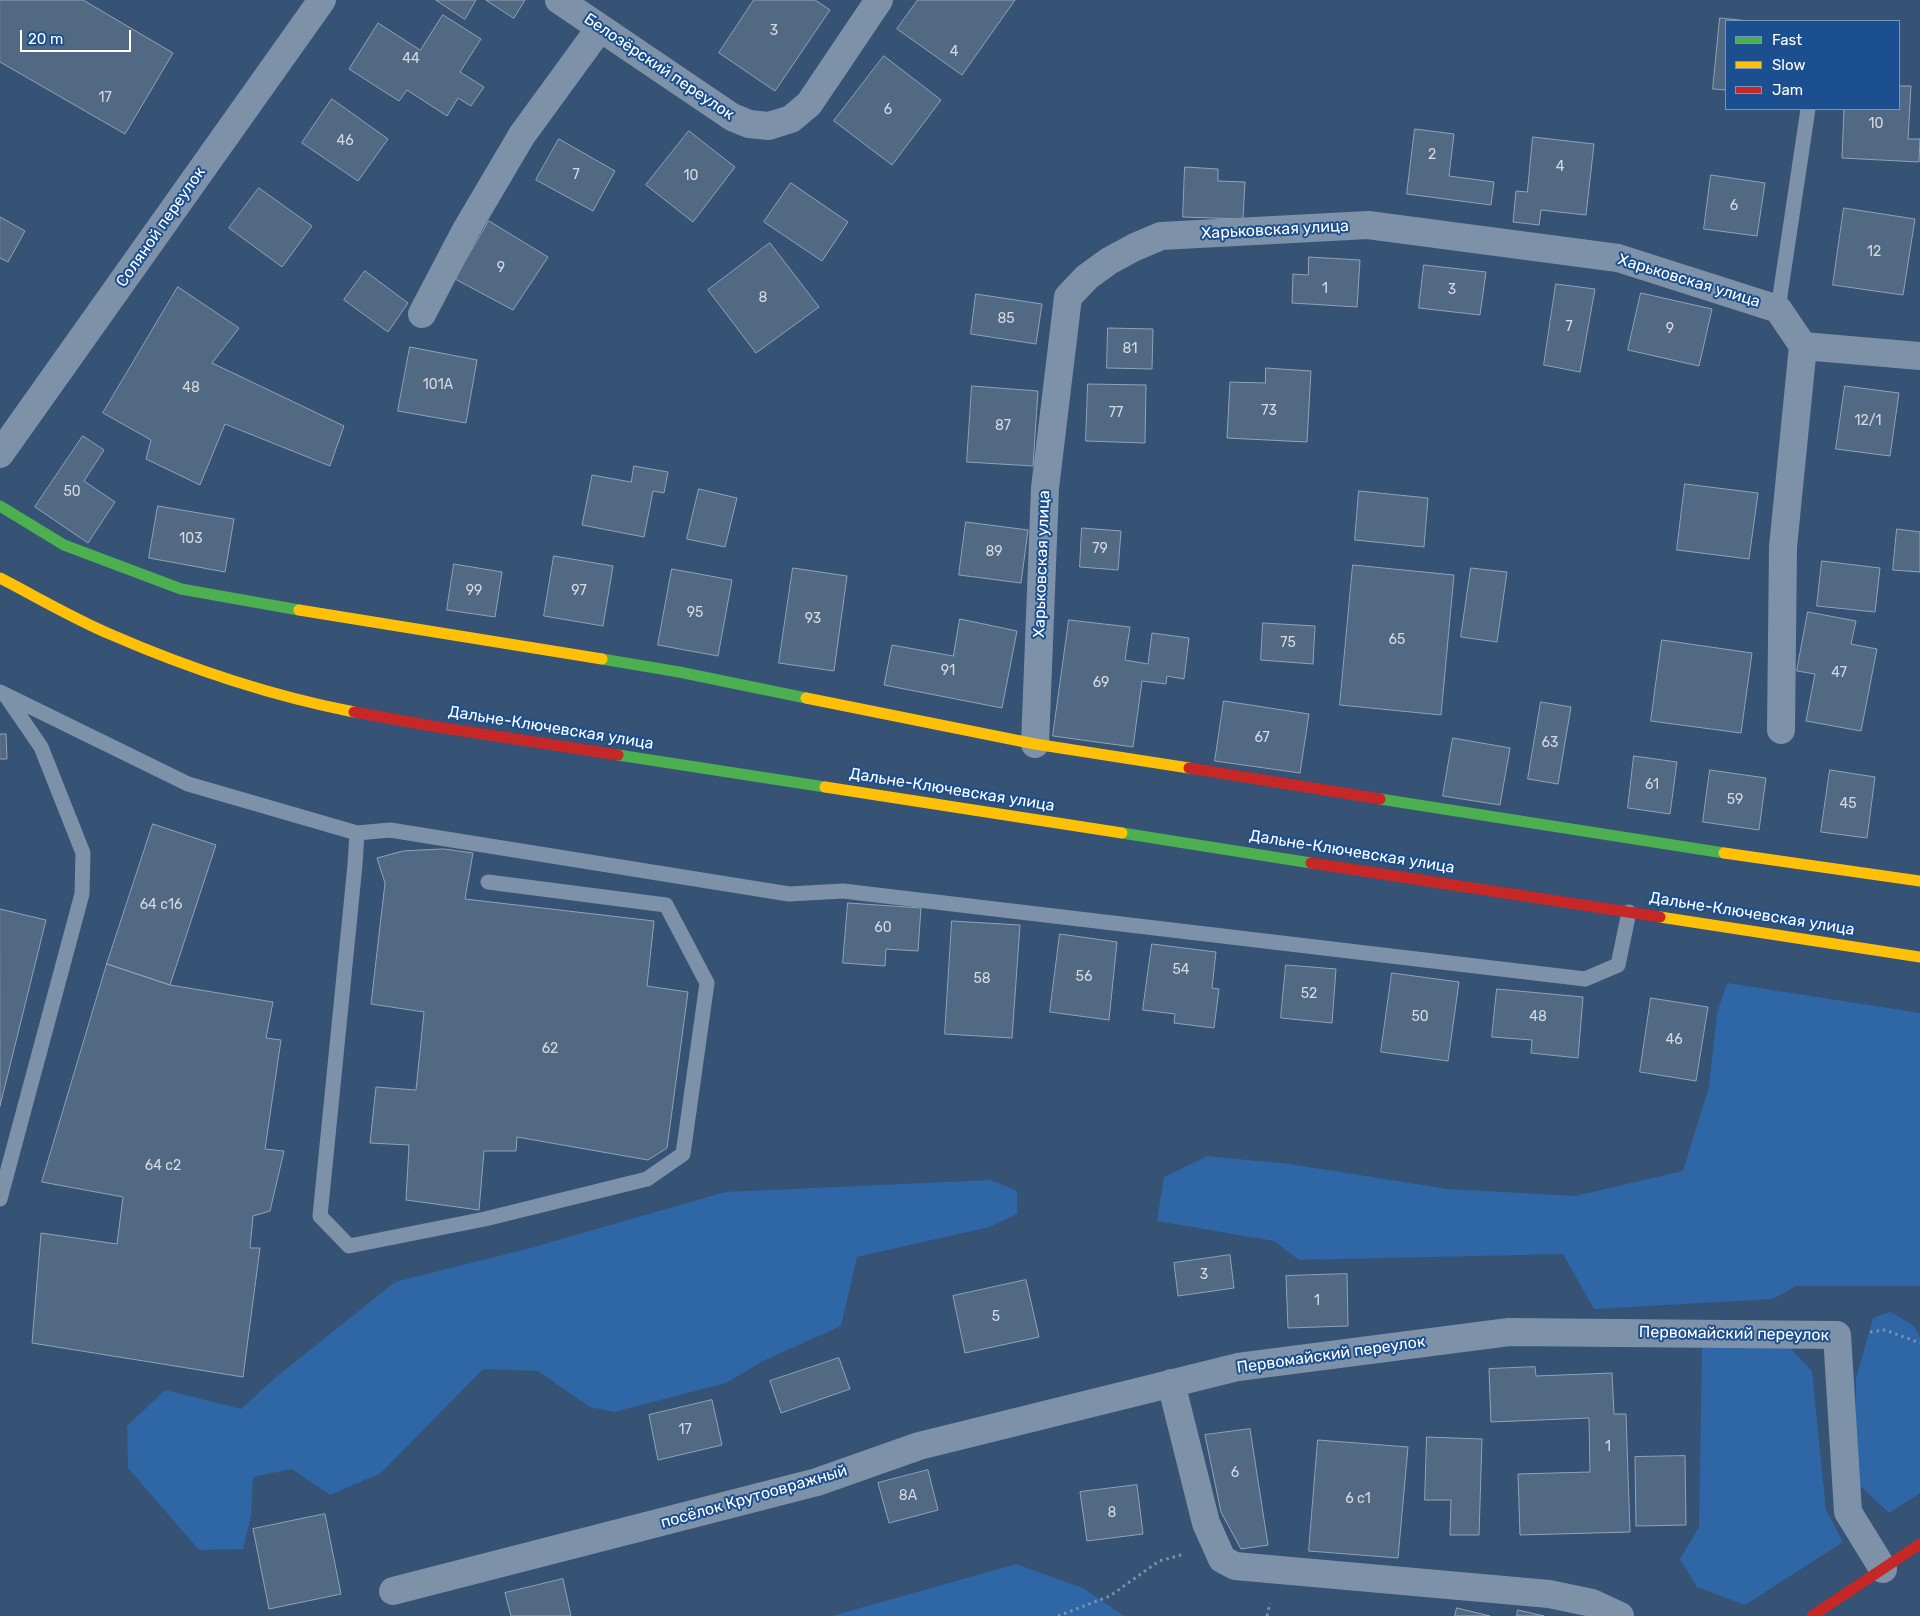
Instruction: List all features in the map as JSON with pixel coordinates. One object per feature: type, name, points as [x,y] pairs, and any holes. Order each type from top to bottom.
[{"type":"main road","points":[[0,506],[64,545],[181,589],[313,613],[679,672],[1035,744],[1687,848],[1920,881]]},
{"type":"main road","name":"Дальне-Ключевская улица","points":[[0,578],[111,635],[221,677],[324,706],[437,727],[1920,957]]},
{"type":"main road","points":[[1812,1616],[1920,1544]]},
{"type":"street","name":"Соляной переулок","points":[[0,454],[322,0]]},
{"type":"street","name":"Белозёрский переулок","points":[[559,0],[732,117],[749,124],[769,126],[791,119],[809,104],[879,0]]},
{"type":"street","points":[[422,314],[466,230],[522,135],[600,28]]},
{"type":"street","name":"Харьковская улица","points":[[1035,744],[1045,488],[1068,296],[1087,277],[1109,261],[1135,247],[1162,236],[1368,225],[1618,258],[1778,309],[1803,346]]},
{"type":"street","points":[[1782,730],[1783,547],[1803,346],[1920,356]]},
{"type":"street","name":"Первомайский переулок","points":[[1171,1383],[1238,1367],[1509,1332],[1837,1335],[1848,1512],[1883,1569]]},
{"type":"street","points":[[1171,1383],[1206,1523],[1222,1559],[1235,1566],[1549,1594],[1592,1603],[1620,1616]]},
{"type":"street","name":"посёлок Крутоовражный","points":[[393,1591],[817,1482],[919,1446],[1171,1383]]},
{"type":"lane","points":[[1778,309],[1808,110]]},
{"type":"lane","points":[[2,693],[188,784],[357,833],[390,830],[789,894],[843,891],[1585,979],[1618,965],[1629,912]]},
{"type":"lane","points":[[0,1199],[82,894],[83,853],[41,747],[2,693]]},
{"type":"lane","points":[[357,833],[320,1216],[349,1246],[485,1219],[647,1179],[682,1154],[707,983],[666,905],[488,882]]},
{"type":"path","points":[[1837,1335],[1885,1330],[1920,1343]]},
{"type":"path","points":[[1058,1616],[1110,1596],[1159,1561]]},
{"type":"shaded area","points":[[1727,983],[1920,1013],[1920,1286],[1796,1286],[1773,1299],[1594,1309],[1563,1254],[1299,1260],[1274,1241],[1157,1221],[1164,1177],[1208,1156],[1289,1164],[1448,1189],[1575,1196],[1683,1171],[1709,1086],[1717,1013]]},
{"type":"shaded area","points":[[991,1180],[1017,1191],[1017,1214],[989,1227],[857,1257],[841,1326],[763,1361],[726,1383],[614,1412],[590,1407],[538,1371],[483,1369],[381,1473],[330,1495],[292,1469],[253,1477],[251,1516],[243,1549],[199,1550],[128,1468],[127,1426],[165,1390],[241,1409],[275,1378],[395,1282],[527,1249],[725,1192]]},
{"type":"shaded area","points":[[1890,1312],[1913,1325],[1920,1337],[1920,1493],[1889,1513],[1856,1482],[1856,1379],[1873,1318]]},
{"type":"shaded area","points":[[1702,1347],[1790,1348],[1812,1371],[1826,1510],[1843,1542],[1745,1605],[1697,1587],[1680,1559],[1699,1527]]},
{"type":"shaded area","points":[[1016,1564],[1083,1588],[1124,1616],[832,1616]]},
{"type":"building","points":[[0,0],[83,0],[173,53],[125,134],[0,62]]},
{"type":"building","points":[[436,0],[476,0],[465,19]]},
{"type":"building","points":[[486,0],[525,0],[514,18]]},
{"type":"building","points":[[754,0],[815,0],[830,10],[775,91],[719,53]]},
{"type":"building","points":[[918,0],[1015,0],[962,75],[897,29]]},
{"type":"building","points":[[443,15],[481,39],[460,72],[484,87],[471,106],[458,98],[447,116],[407,90],[399,101],[349,69],[378,23],[420,50]]},
{"type":"building","points":[[1720,18],[1739,20],[1725,20],[1725,90],[1713,89]]},
{"type":"building","points":[[884,56],[941,100],[892,165],[834,121]]},
{"type":"building","points":[[1900,86],[1911,86],[1908,139],[1920,139],[1919,162],[1842,158],[1844,110],[1900,110]]},
{"type":"building","points":[[332,99],[388,139],[358,181],[302,143]]},
{"type":"building","points":[[1415,129],[1454,134],[1449,176],[1494,182],[1491,205],[1407,194]]},
{"type":"building","points":[[689,131],[735,167],[693,222],[646,185]]},
{"type":"building","points":[[1533,137],[1594,144],[1586,215],[1541,210],[1539,225],[1513,222],[1516,191],[1527,192]]},
{"type":"building","points":[[559,139],[615,171],[593,211],[536,180]]},
{"type":"building","points":[[1185,167],[1218,169],[1218,181],[1245,182],[1243,219],[1183,217]]},
{"type":"building","points":[[1711,175],[1765,183],[1757,236],[1704,229]]},
{"type":"building","points":[[791,183],[848,222],[822,261],[764,222]]},
{"type":"building","points":[[259,188],[312,226],[282,267],[229,228]]},
{"type":"building","points":[[1844,208],[1915,219],[1903,295],[1833,285]]},
{"type":"building","points":[[0,217],[25,231],[8,262],[0,258]]},
{"type":"building","points":[[489,221],[548,257],[513,310],[455,279]]},
{"type":"building","points":[[770,243],[819,307],[756,353],[708,290]]},
{"type":"building","points":[[1309,257],[1360,260],[1357,307],[1292,303],[1293,274],[1308,275]]},
{"type":"building","points":[[1424,265],[1486,272],[1480,315],[1419,308]]},
{"type":"building","points":[[365,271],[408,303],[388,332],[344,300]]},
{"type":"building","points":[[1556,284],[1595,289],[1580,372],[1544,365]]},
{"type":"building","points":[[178,287],[239,328],[212,363],[344,426],[330,466],[225,424],[200,485],[146,459],[151,440],[103,413]]},
{"type":"building","points":[[1641,293],[1712,309],[1699,366],[1628,350]]},
{"type":"building","points":[[976,294],[1042,304],[1036,344],[971,334]]},
{"type":"building","points":[[1108,328],[1153,329],[1152,369],[1107,368]]},
{"type":"building","points":[[410,347],[477,360],[466,423],[398,411]]},
{"type":"building","points":[[1266,368],[1311,371],[1307,442],[1227,438],[1230,382],[1265,383]]},
{"type":"building","points":[[1088,384],[1146,385],[1145,443],[1086,441]]},
{"type":"building","points":[[972,386],[1038,391],[1033,466],[967,462]]},
{"type":"building","points":[[1845,386],[1899,393],[1890,456],[1836,449]]},
{"type":"building","points":[[83,436],[104,450],[84,481],[115,502],[88,543],[35,507]]},
{"type":"building","points":[[634,466],[668,472],[664,493],[653,491],[644,537],[582,525],[592,475],[631,482]]},
{"type":"building","points":[[1685,484],[1758,493],[1749,559],[1677,550]]},
{"type":"building","points":[[699,489],[737,498],[725,547],[687,539]]},
{"type":"building","points":[[1359,491],[1428,498],[1424,547],[1355,540]]},
{"type":"building","points":[[158,506],[234,519],[225,572],[149,558]]},
{"type":"building","points":[[966,522],[1028,530],[1021,583],[959,575]]},
{"type":"building","points":[[1082,528],[1121,531],[1118,570],[1080,567]]},
{"type":"building","points":[[1897,529],[1920,532],[1920,572],[1893,570]]},
{"type":"building","points":[[554,556],[613,566],[603,626],[544,616]]},
{"type":"building","points":[[1822,561],[1880,568],[1875,612],[1817,606]]},
{"type":"building","points":[[454,564],[502,572],[495,617],[447,610]]},
{"type":"building","points":[[1353,565],[1454,575],[1441,715],[1340,705]]},
{"type":"building","points":[[793,568],[847,576],[834,671],[779,663]]},
{"type":"building","points":[[1471,568],[1507,572],[1497,642],[1461,637]]},
{"type":"building","points":[[672,569],[732,580],[718,656],[658,645]]},
{"type":"building","points":[[1808,612],[1856,621],[1851,644],[1877,649],[1861,731],[1806,721],[1815,674],[1797,671]]},
{"type":"building","points":[[960,619],[1017,631],[1002,708],[884,685],[892,645],[953,656]]},
{"type":"building","points":[[1069,620],[1130,627],[1125,660],[1148,664],[1152,633],[1189,638],[1184,679],[1167,676],[1166,684],[1142,681],[1133,747],[1053,736]]},
{"type":"building","points":[[1263,623],[1315,626],[1313,664],[1261,660]]},
{"type":"building","points":[[1662,640],[1752,653],[1741,733],[1651,721]]},
{"type":"building","points":[[1224,701],[1309,714],[1300,773],[1215,761]]},
{"type":"building","points":[[1541,702],[1571,707],[1558,784],[1528,779]]},
{"type":"building","points":[[0,734],[6,734],[7,759],[0,759]]},
{"type":"building","points":[[1453,738],[1510,748],[1500,805],[1443,796]]},
{"type":"building","points":[[1634,756],[1677,762],[1670,814],[1628,808]]},
{"type":"building","points":[[1710,770],[1766,778],[1759,830],[1703,822]]},
{"type":"building","points":[[1830,770],[1875,777],[1867,838],[1821,832]]},
{"type":"building","points":[[153,824],[216,845],[170,985],[107,964]]},
{"type":"building","points":[[444,849],[473,853],[465,899],[654,921],[647,986],[688,992],[667,1148],[648,1160],[517,1137],[516,1151],[484,1151],[479,1210],[406,1200],[409,1145],[370,1143],[376,1087],[416,1090],[424,1012],[371,1004],[385,883],[377,858],[403,851]]},
{"type":"building","points":[[848,903],[921,908],[918,951],[886,949],[885,966],[843,963]]},
{"type":"building","points":[[0,909],[46,920],[0,1106]]},
{"type":"building","points":[[952,921],[1020,925],[1012,1038],[945,1034]]},
{"type":"building","points":[[1060,934],[1117,942],[1109,1020],[1050,1012]]},
{"type":"building","points":[[1152,944],[1216,952],[1212,988],[1219,989],[1214,1028],[1174,1023],[1175,1014],[1143,1010]]},
{"type":"building","points":[[107,964],[170,985],[273,1002],[266,1038],[281,1040],[265,1149],[284,1151],[270,1211],[253,1216],[250,1248],[260,1248],[243,1377],[32,1343],[41,1233],[117,1244],[123,1197],[42,1182]]},
{"type":"building","points":[[1286,965],[1336,969],[1332,1023],[1281,1018]]},
{"type":"building","points":[[1392,973],[1459,982],[1448,1061],[1381,1052]]},
{"type":"building","points":[[1497,989],[1583,997],[1578,1058],[1531,1053],[1532,1040],[1492,1037]]},
{"type":"building","points":[[1651,998],[1708,1007],[1696,1081],[1640,1072]]},
{"type":"building","points":[[1230,1255],[1234,1288],[1178,1296],[1174,1263]]},
{"type":"building","points":[[1347,1274],[1348,1326],[1288,1328],[1286,1276]]},
{"type":"building","points":[[1026,1280],[1039,1337],[965,1353],[953,1296]]},
{"type":"building","points":[[839,1358],[850,1389],[781,1413],[770,1381]]},
{"type":"building","points":[[1535,1367],[1536,1376],[1612,1373],[1614,1414],[1626,1414],[1630,1532],[1520,1535],[1518,1474],[1590,1472],[1589,1418],[1491,1422],[1489,1369]]},
{"type":"building","points":[[712,1400],[722,1445],[658,1460],[649,1415]]},
{"type":"building","points":[[1250,1429],[1268,1545],[1241,1549],[1221,1512],[1205,1435]]},
{"type":"building","points":[[1427,1437],[1482,1439],[1479,1535],[1450,1535],[1451,1500],[1425,1500]]},
{"type":"building","points":[[1318,1440],[1408,1447],[1398,1558],[1309,1551]]},
{"type":"building","points":[[1685,1456],[1686,1525],[1636,1526],[1635,1457]]},
{"type":"building","points":[[928,1470],[938,1510],[889,1523],[878,1483]]},
{"type":"building","points":[[1137,1485],[1143,1534],[1087,1541],[1080,1492]]},
{"type":"building","points":[[325,1514],[341,1594],[269,1609],[253,1529]]},
{"type":"building","points":[[563,1579],[571,1616],[511,1616],[505,1593]]},
{"type":"building","points":[[1457,1608],[1490,1616],[1455,1616]]},
{"type":"building","points":[[1518,1610],[1544,1616],[1517,1616]]},
{"type":"traffic: fast","points":[[0,506],[64,545],[181,589],[299,610]]},
{"type":"traffic: fast","points":[[602,659],[679,672],[806,698]]},
{"type":"traffic: fast","points":[[618,755],[825,787]]},
{"type":"traffic: fast","points":[[1380,799],[1724,853]]},
{"type":"traffic: fast","points":[[1122,833],[1311,863]]},
{"type":"traffic: slow","points":[[0,578],[98,629],[170,659],[292,698],[354,712]]},
{"type":"traffic: slow","points":[[299,610],[602,659]]},
{"type":"traffic: slow","points":[[806,698],[1035,744],[1189,768]]},
{"type":"traffic: slow","points":[[825,787],[1122,833]]},
{"type":"traffic: slow","points":[[1724,853],[1920,881]]},
{"type":"traffic: slow","points":[[1660,917],[1920,957]]},
{"type":"traffic: jam","points":[[354,712],[618,755]]},
{"type":"traffic: jam","points":[[1189,768],[1380,799]]},
{"type":"traffic: jam","points":[[1311,863],[1660,917]]},
{"type":"traffic: jam","points":[[1812,1616],[1920,1544]]}]
